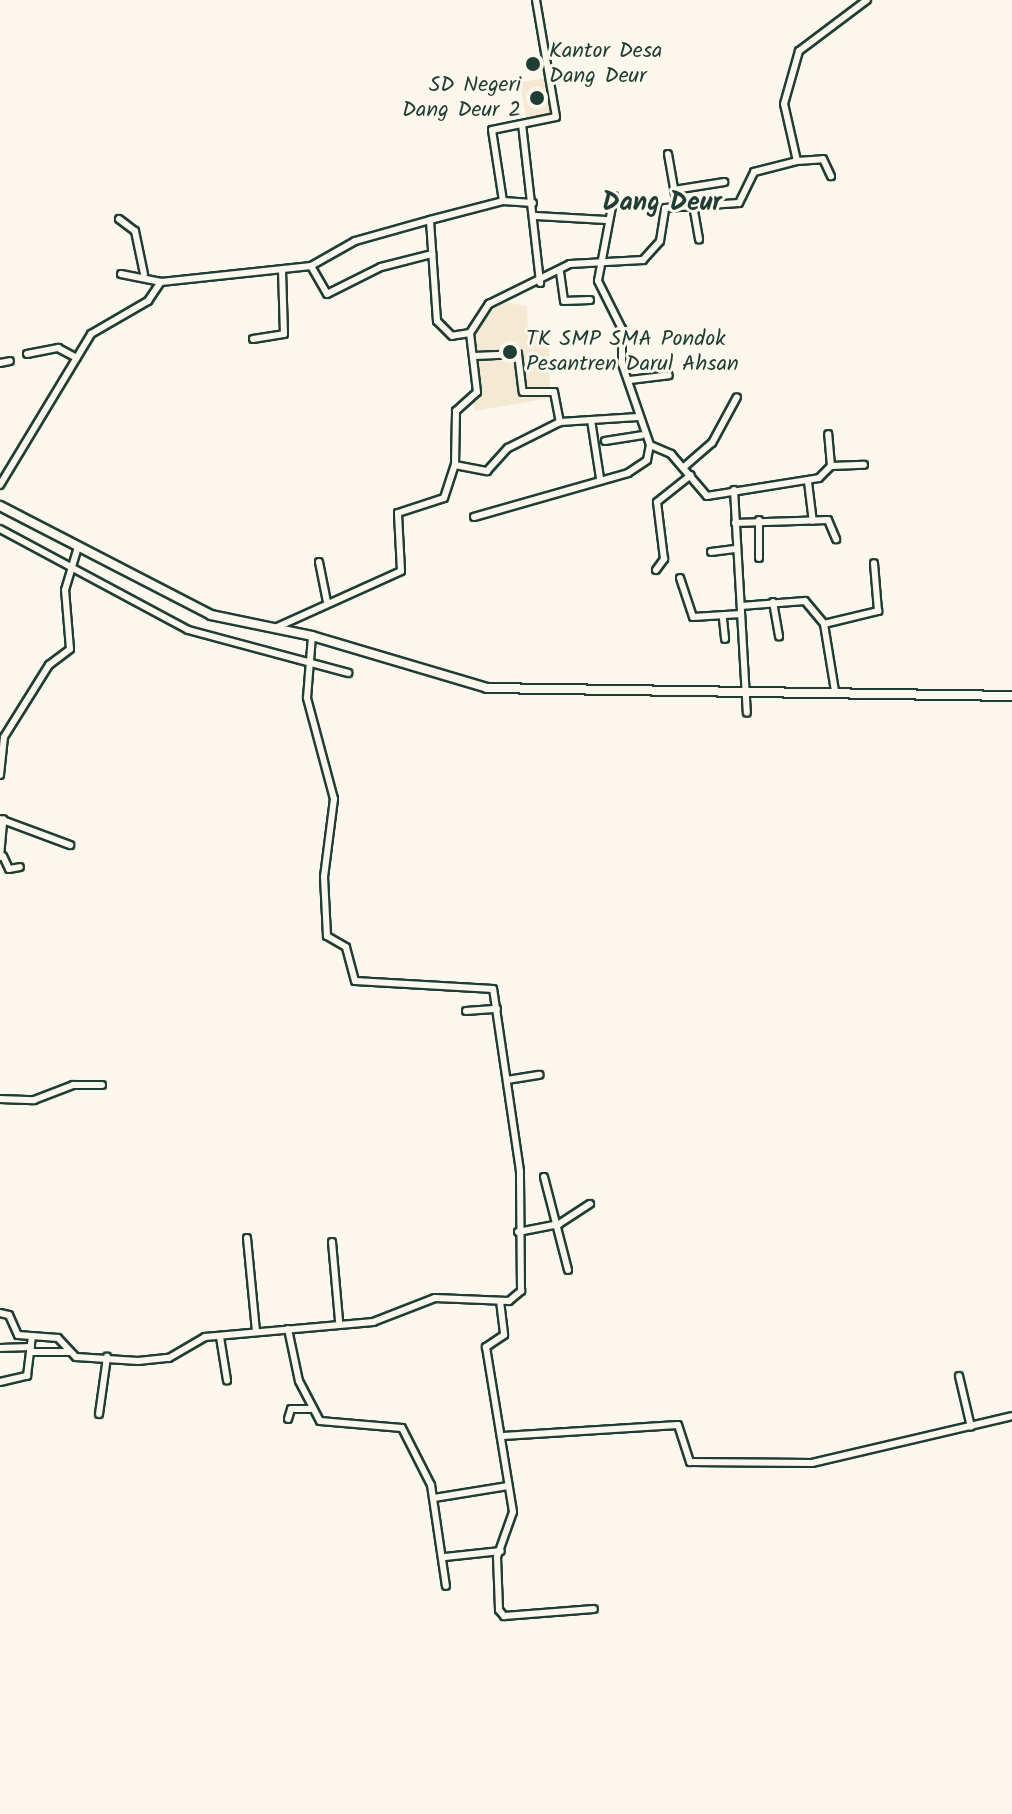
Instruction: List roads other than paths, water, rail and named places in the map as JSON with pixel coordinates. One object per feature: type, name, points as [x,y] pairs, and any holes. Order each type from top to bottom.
[{"type":"street","points":[[503,201],[491,132],[556,118],[536,0]]},
{"type":"street","points":[[797,161],[784,104],[799,51],[867,0]]},
{"type":"street","points":[[522,124],[536,216],[540,283]]},
{"type":"street","points":[[668,154],[677,205]]},
{"type":"street","points":[[275,628],[401,571],[399,510],[441,501],[455,465],[454,420],[477,392],[470,333],[489,304],[540,283],[570,264],[598,265],[643,260],[660,241],[663,209],[677,205],[739,203],[754,172],[797,161],[823,159],[831,176]]},
{"type":"street","points":[[674,190],[724,182]]},
{"type":"street","points":[[614,196],[598,265],[642,435],[650,445],[688,472],[707,496],[808,482],[831,466],[864,465]]},
{"type":"street","points":[[121,274],[144,274],[161,282],[311,266],[355,241],[503,201],[533,203]]},
{"type":"street","points":[[693,205],[699,239]]},
{"type":"street","points":[[536,216],[606,220]]},
{"type":"street","points":[[119,219],[135,231],[144,274]]},
{"type":"street","points":[[430,220],[438,324],[452,336],[470,333]]},
{"type":"street","points":[[311,266],[327,294],[381,267],[432,254]]},
{"type":"street","points":[[253,339],[284,334],[282,270]]},
{"type":"street","points":[[560,272],[564,301],[590,300]]},
{"type":"street","points":[[0,485],[75,356],[102,323],[148,301],[161,282]]},
{"type":"street","points":[[27,354],[65,350],[75,356]]},
{"type":"street","points":[[475,356],[518,354],[523,392],[554,392],[560,422]]},
{"type":"street","points":[[0,363],[10,361]]},
{"type":"street","points":[[630,380],[669,375]]},
{"type":"street","points":[[656,570],[664,559],[657,502],[712,443],[737,397]]},
{"type":"street","points":[[455,465],[487,471],[508,448],[560,422],[638,417]]},
{"type":"street","points":[[591,420],[600,478]]},
{"type":"street","points":[[828,434],[831,466]]},
{"type":"street","points":[[605,441],[642,435]]},
{"type":"street","points":[[474,517],[644,463],[650,445]]},
{"type":"street","points":[[808,482],[813,521]]},
{"type":"street","points":[[734,490],[747,711]]},
{"type":"street","points":[[0,506],[195,609],[275,628],[487,688],[1012,696]]},
{"type":"street","points":[[735,523],[759,520],[831,521],[836,539]]},
{"type":"street","points":[[759,520],[759,558]]},
{"type":"street","points":[[0,529],[188,630],[348,673]]},
{"type":"street","points":[[0,775],[4,737],[49,665],[70,649],[70,567],[77,549]]},
{"type":"street","points":[[711,552],[737,549]]},
{"type":"street","points":[[319,562],[327,602]]},
{"type":"street","points":[[824,624],[878,611],[874,563]]},
{"type":"street","points":[[680,578],[687,612],[723,619],[741,610],[801,597],[824,624],[835,691]]},
{"type":"street","points":[[773,602],[779,636]]},
{"type":"street","points":[[723,619],[725,639]]},
{"type":"street","points":[[0,1348],[107,1357],[169,1358],[195,1339],[339,1321],[385,1320],[449,1296],[500,1301],[521,1291],[518,1232],[520,1182],[497,1009],[484,984],[355,981],[346,947],[327,936],[333,783],[314,738],[306,662],[311,639]]},
{"type":"street","points":[[2,819],[17,830],[43,830],[54,844],[70,845]]},
{"type":"street","points":[[2,819],[1,856],[9,869],[20,867]]},
{"type":"street","points":[[466,1011],[497,1009]]},
{"type":"street","points":[[507,1080],[540,1075]]},
{"type":"street","points":[[0,1099],[29,1101],[73,1085],[102,1085]]},
{"type":"street","points":[[544,1177],[553,1225],[568,1270]]},
{"type":"street","points":[[518,1232],[553,1225],[590,1204]]},
{"type":"street","points":[[247,1238],[256,1331]]},
{"type":"street","points":[[332,1242],[339,1321]]},
{"type":"street","points":[[500,1301],[504,1335],[486,1347],[503,1436],[512,1517],[501,1551],[501,1614],[594,1609]]},
{"type":"street","points":[[0,1313],[9,1315],[18,1335],[58,1338],[70,1352]]},
{"type":"street","points":[[288,1329],[311,1409],[322,1422],[399,1425],[434,1498],[445,1557],[446,1586]]},
{"type":"street","points":[[0,1382],[27,1376],[32,1336]]},
{"type":"street","points":[[220,1337],[227,1380]]},
{"type":"street","points":[[99,1414],[107,1357]]},
{"type":"street","points":[[959,1376],[971,1427]]},
{"type":"street","points":[[288,1419],[291,1409],[311,1409]]},
{"type":"street","points":[[503,1436],[678,1425],[690,1462],[753,1464],[843,1459],[1012,1416]]},
{"type":"street","points":[[434,1498],[508,1486]]},
{"type":"street","points":[[445,1557],[501,1551]]},
{"type":"place","name":"Kantor Desa Dang Deur","points":[[533,64]]},
{"type":"place","name":"SD Negeri Dang Deur 2","points":[[537,98]]},
{"type":"place","name":"TK SMP SMA Pondok Pesantren Darul Ahsan","points":[[510,352]]},
{"type":"district","name":"Dang Deur","points":[[662,204]]}]
